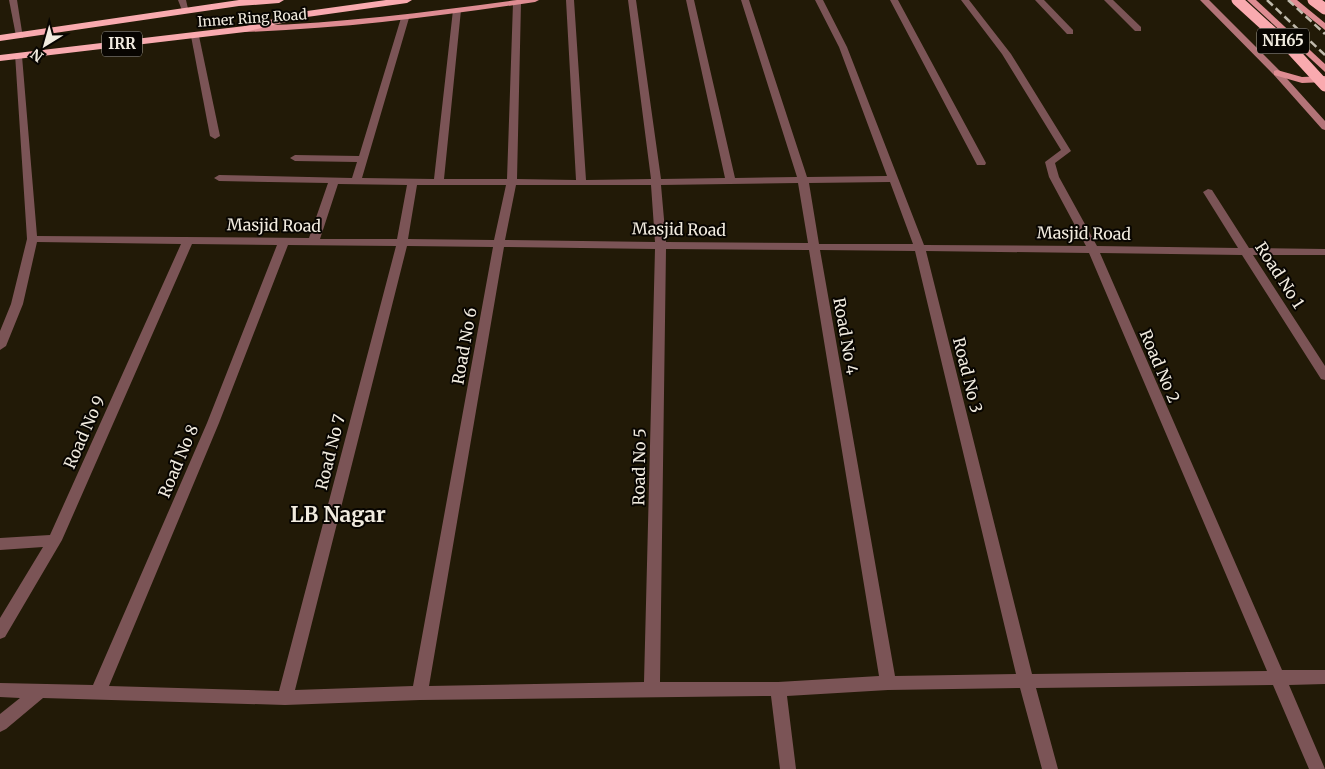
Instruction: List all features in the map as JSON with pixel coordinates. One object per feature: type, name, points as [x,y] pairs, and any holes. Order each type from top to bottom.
[{"type":"highway","name":"IRR","points":[[243,2],[279,0]]},
{"type":"highway","name":"IRR","points":[[245,29],[308,14],[407,0]]},
{"type":"highway","name":"NH65","points":[[1237,0],[1292,50],[1325,86]]},
{"type":"highway","points":[[1313,0],[1325,9]]},
{"type":"highway","name":"Inner Ring Road","points":[[0,38],[243,2]]},
{"type":"highway","name":"Inner Ring Road","points":[[0,58],[245,29]]},
{"type":"main road","name":"Inner Ring Road","points":[[245,29],[294,29],[405,18],[535,0]]},
{"type":"main road","points":[[1251,0],[1325,69]]},
{"type":"main road","name":"NH65","points":[[1292,0],[1325,26]]},
{"type":"main road","points":[[1307,11],[1325,0]]},
{"type":"main road","points":[[1277,73],[1302,80],[1325,79]]},
{"type":"street","points":[[13,0],[20,36]]},
{"type":"street","points":[[182,0],[186,11]]},
{"type":"street","points":[[570,0],[581,183]]},
{"type":"street","name":"Road No 5","points":[[632,0],[656,180],[661,245],[652,689]]},
{"type":"street","points":[[690,0],[731,181]]},
{"type":"street","name":"Road No 4","points":[[745,0],[804,180],[888,683]]},
{"type":"street","name":"Road No 3","points":[[819,0],[843,47],[920,248],[1026,681],[1050,769]]},
{"type":"street","points":[[894,0],[980,163]]},
{"type":"street","name":"Road No 2","points":[[965,0],[979,15],[1004,52],[1066,151],[1050,162],[1054,177],[1093,250],[1317,769]]},
{"type":"street","points":[[1039,0],[1070,32]]},
{"type":"street","points":[[1108,0],[1138,29]]},
{"type":"street","points":[[1204,0],[1277,73],[1325,127]]},
{"type":"street","name":"Road No 6","points":[[420,693],[499,244],[512,182],[517,2]]},
{"type":"street","points":[[439,182],[457,10]]},
{"type":"street","points":[[356,181],[405,18]]},
{"type":"street","points":[[195,36],[215,136]]},
{"type":"street","points":[[0,346],[17,304],[32,239],[18,56]]},
{"type":"street","points":[[294,158],[363,159]]},
{"type":"street","points":[[219,178],[412,183],[895,179]]},
{"type":"street","points":[[313,242],[334,181]]},
{"type":"street","name":"Road No 7","points":[[285,698],[402,243],[412,183]]},
{"type":"street","name":"Road No 1","points":[[1208,192],[1325,376]]},
{"type":"street","name":"Masjid Road","points":[[32,239],[1325,252]]},
{"type":"street","name":"Road No 9","points":[[0,632],[55,540],[188,241]]},
{"type":"street","name":"Road No 8","points":[[98,692],[214,423],[284,242]]},
{"type":"street","points":[[0,544],[55,540]]},
{"type":"street","points":[[0,690],[285,698],[420,693],[778,689],[888,683],[1325,677]]},
{"type":"street","points":[[778,689],[788,769]]},
{"type":"street","points":[[0,724],[39,692]]},
{"type":"railway","points":[[1267,0],[1325,55]]},
{"type":"railway","points":[[1288,0],[1325,34]]},
{"type":"district","name":"LB Nagar","points":[[338,515]]}]
